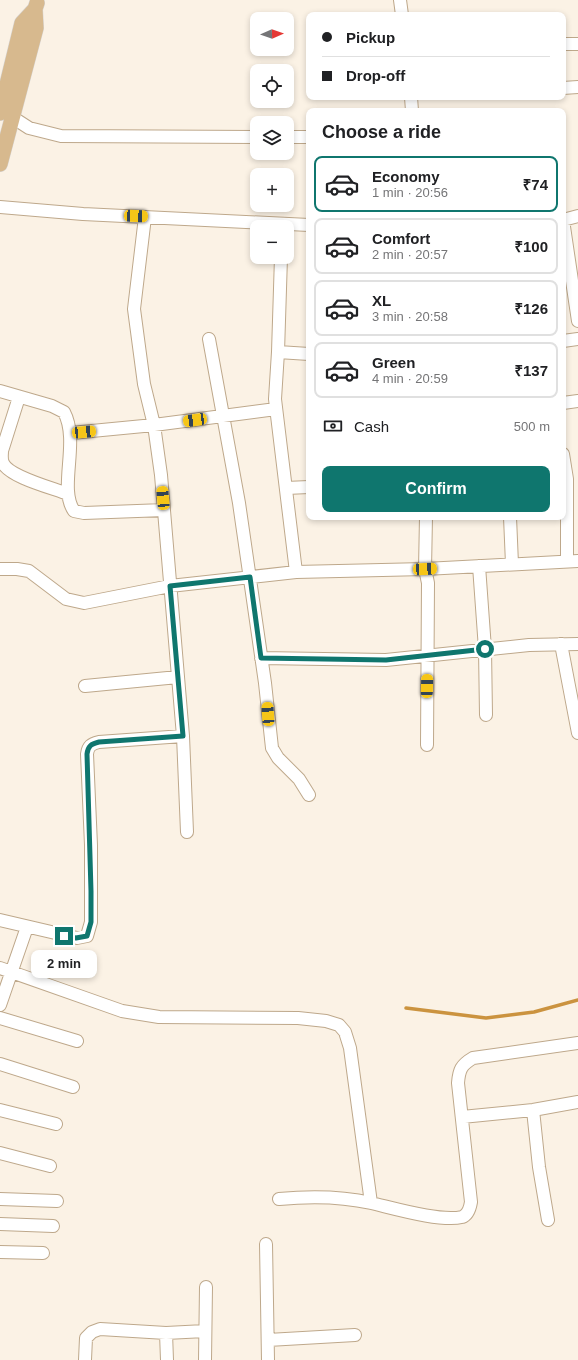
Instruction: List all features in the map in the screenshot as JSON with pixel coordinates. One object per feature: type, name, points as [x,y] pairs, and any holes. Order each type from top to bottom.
[{"type":"main road","points":[[0,164],[6,115],[22,22],[36,4]]},
{"type":"street","points":[[400,0],[402,12]]},
{"type":"street","points":[[566,44],[578,44]]},
{"type":"street","points":[[566,88],[578,87]]},
{"type":"street","points":[[6,115],[29,128],[61,136],[250,137]]},
{"type":"street","points":[[294,137],[306,137]]},
{"type":"street","points":[[0,207],[250,223]]},
{"type":"street","points":[[566,219],[578,216]]},
{"type":"street","points":[[145,217],[134,309],[144,384],[154,425],[164,510],[183,736],[187,832]]},
{"type":"street","points":[[294,225],[306,225]]},
{"type":"street","points":[[566,240],[578,321]]},
{"type":"street","points":[[281,264],[276,409],[296,572]]},
{"type":"street","points":[[209,339],[239,502],[272,748],[278,758],[299,779],[309,795]]},
{"type":"street","points":[[566,341],[578,339]]},
{"type":"street","points":[[278,352],[306,354]]},
{"type":"street","points":[[0,391],[60,409],[64,412],[68,419],[71,433],[68,494],[69,505],[74,511],[78,513],[164,510]]},
{"type":"street","points":[[19,397],[2,451],[1,459],[3,465],[14,474],[68,494]]},
{"type":"street","points":[[566,403],[578,401]]},
{"type":"street","points":[[71,433],[154,425],[276,409]]},
{"type":"street","points":[[0,569],[29,571],[66,599],[84,603],[170,586],[296,572],[425,569],[573,561],[566,473]]},
{"type":"street","points":[[286,488],[306,486]]},
{"type":"street","points":[[426,520],[425,569],[428,583],[426,745]]},
{"type":"street","points":[[510,520],[512,564]]},
{"type":"street","points":[[479,566],[485,649],[486,716]]},
{"type":"street","points":[[561,644],[578,733]]},
{"type":"street","points":[[261,658],[386,660],[485,649],[578,644]]},
{"type":"street","points":[[85,686],[178,677]]},
{"type":"street","points":[[0,920],[76,938],[87,936],[90,929],[91,853],[88,748],[92,744],[99,742],[183,736]]},
{"type":"street","points":[[0,1005],[5,970],[27,927]]},
{"type":"street","points":[[5,970],[122,1011],[160,1017],[298,1018],[326,1021],[339,1025],[345,1032],[350,1048],[371,1203]]},
{"type":"street","points":[[0,1018],[77,1041]]},
{"type":"street","points":[[279,1199],[311,1196],[346,1199],[371,1203],[398,1211],[454,1218],[464,1216],[469,1211],[472,1202],[462,1118],[459,1070],[464,1063],[473,1058],[578,1043]]},
{"type":"street","points":[[0,1064],[73,1087]]},
{"type":"street","points":[[462,1118],[533,1110],[578,1102]]},
{"type":"street","points":[[0,1110],[56,1124]]},
{"type":"street","points":[[533,1110],[539,1167],[548,1220]]},
{"type":"street","points":[[0,1153],[50,1166]]},
{"type":"street","points":[[0,1199],[57,1201]]},
{"type":"street","points":[[0,1224],[53,1226]]},
{"type":"street","points":[[266,1244],[268,1360]]},
{"type":"street","points":[[0,1252],[43,1253]]},
{"type":"street","points":[[205,1360],[206,1287]]},
{"type":"street","points":[[85,1360],[86,1338],[92,1332],[100,1329],[166,1333],[205,1331]]},
{"type":"street","points":[[166,1333],[167,1360]]},
{"type":"street","points":[[268,1340],[355,1335]]},
{"type":"waterway","points":[[406,1008],[486,1018],[534,1012],[578,1000]]},
{"type":"route","points":[[64,936],[82,938],[87,936],[91,922],[91,845],[88,748],[92,744],[99,742],[183,736],[170,586],[250,577],[261,658],[386,660],[452,654],[485,649]]}]
